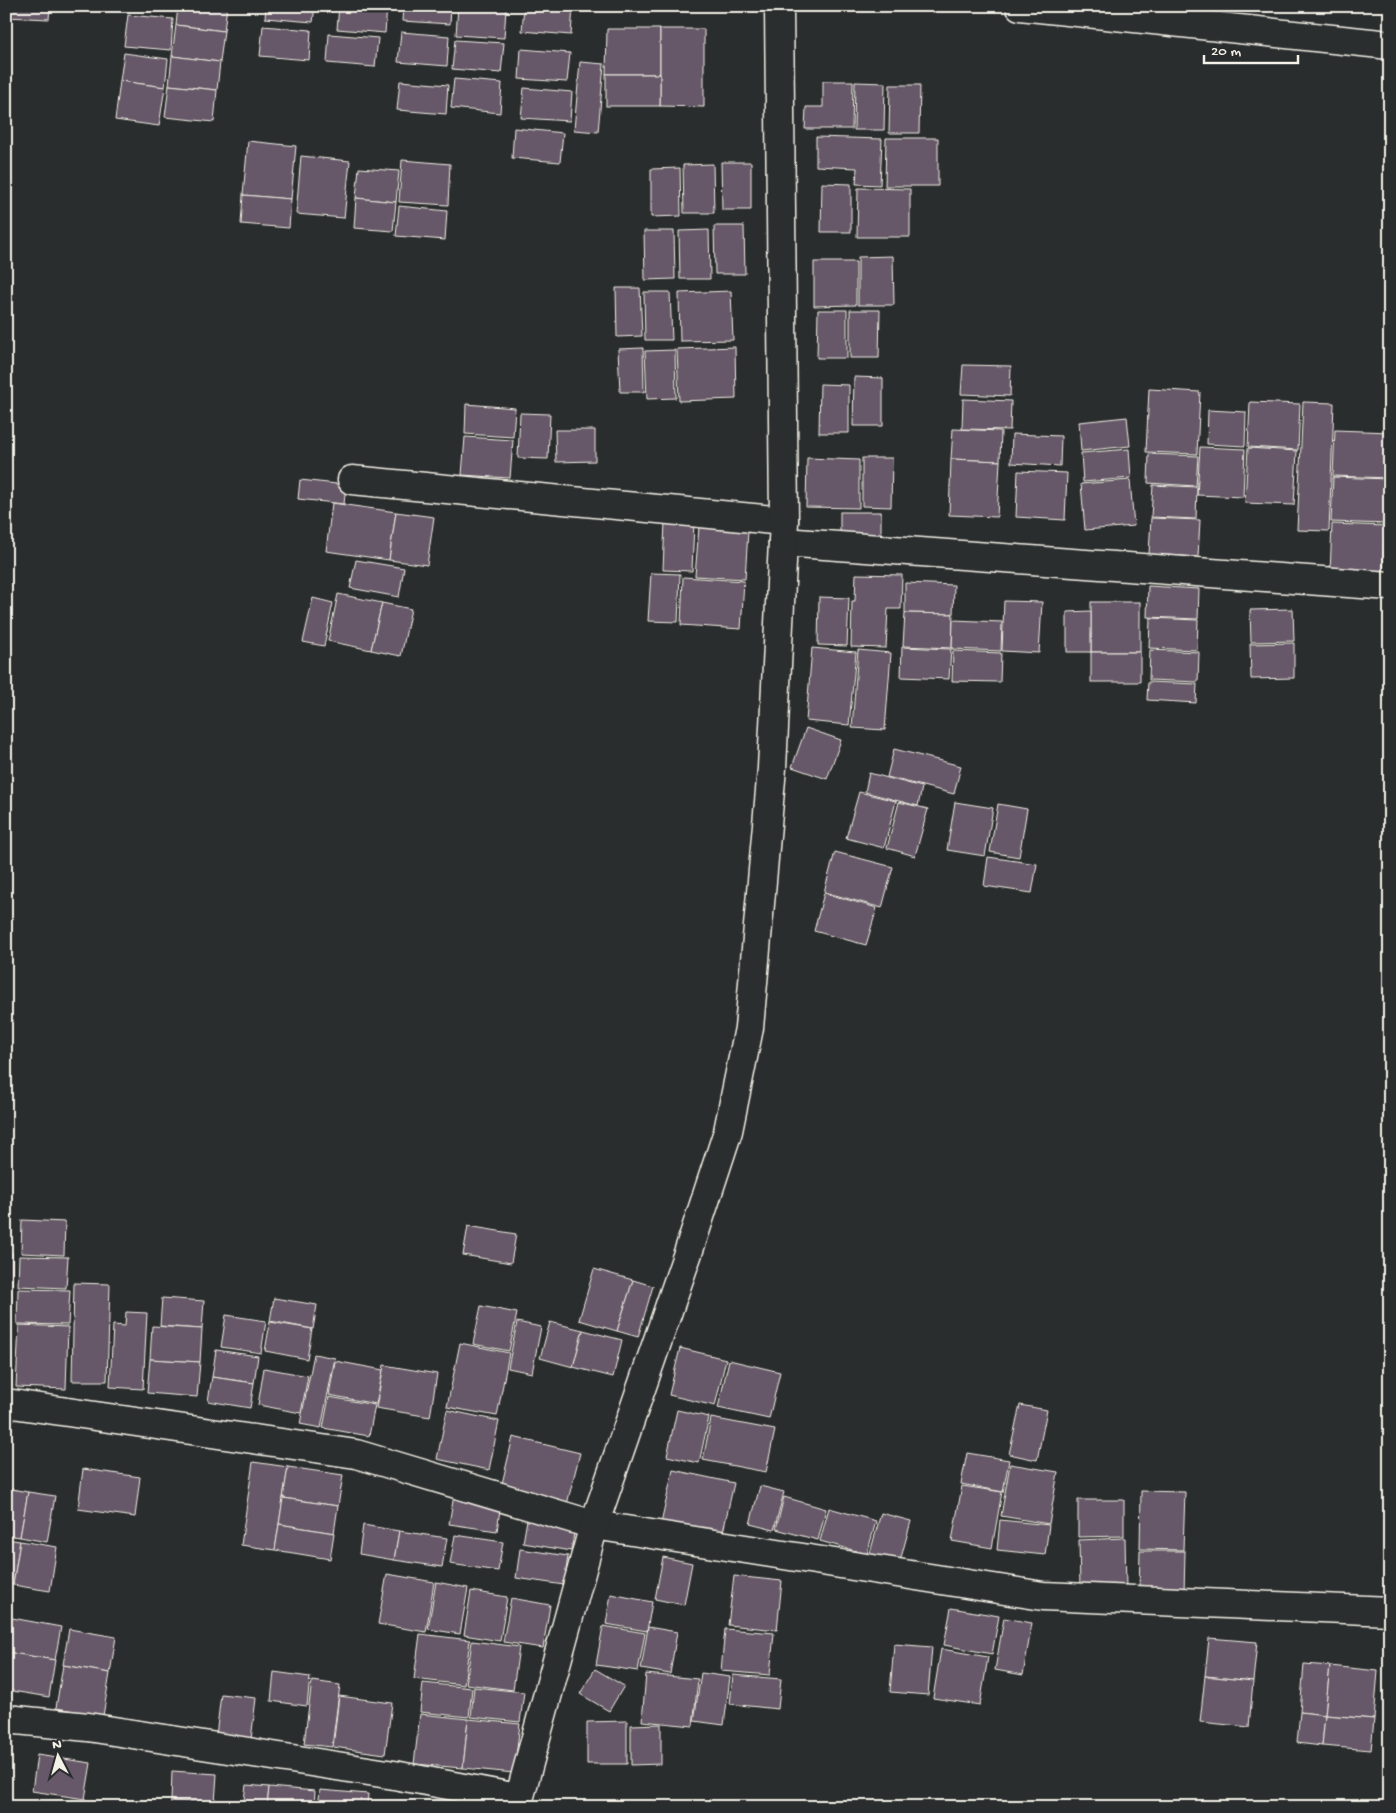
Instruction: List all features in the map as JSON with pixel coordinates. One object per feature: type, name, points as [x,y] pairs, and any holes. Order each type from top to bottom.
[{"type":"street","points":[[6,1719],[107,1730],[394,1775],[517,1803],[594,1525],[728,1132],[749,1028],[772,768],[783,531],[779,6]]},
{"type":"street","points":[[1020,6],[1390,45]]},
{"type":"street","points":[[352,480],[783,531],[1390,586]]},
{"type":"street","points":[[6,1403],[356,1454],[594,1525],[1043,1596],[1390,1611]]},
{"type":"building","points":[[6,6],[50,6],[49,19],[6,17]]},
{"type":"building","points":[[129,6],[176,6],[175,11],[128,8]]},
{"type":"building","points":[[178,6],[227,6],[224,31],[176,25]]},
{"type":"building","points":[[266,6],[315,6],[313,22],[265,18]]},
{"type":"building","points":[[339,6],[387,6],[385,33],[337,29]]},
{"type":"building","points":[[403,6],[451,6],[450,24],[402,21]]},
{"type":"building","points":[[458,6],[506,9],[504,38],[456,35]]},
{"type":"building","points":[[524,6],[573,6],[571,35],[522,31]]},
{"type":"building","points":[[128,15],[173,19],[171,50],[124,46]]},
{"type":"building","points":[[176,25],[224,31],[220,62],[172,56]]},
{"type":"building","points":[[263,26],[311,30],[309,60],[260,56]]},
{"type":"building","points":[[607,29],[660,29],[660,74],[606,74]]},
{"type":"building","points":[[660,29],[704,29],[704,107],[660,106]]},
{"type":"building","points":[[401,32],[449,36],[447,66],[398,62]]},
{"type":"building","points":[[329,34],[378,38],[375,67],[327,63]]},
{"type":"building","points":[[455,40],[504,43],[501,73],[452,69]]},
{"type":"building","points":[[521,49],[570,53],[567,82],[519,79]]},
{"type":"building","points":[[124,53],[168,59],[165,87],[120,81]]},
{"type":"building","points":[[172,56],[220,62],[217,90],[169,85]]},
{"type":"building","points":[[580,62],[604,64],[598,132],[574,130]]},
{"type":"building","points":[[606,74],[660,74],[660,106],[606,106]]},
{"type":"building","points":[[454,79],[502,83],[500,113],[451,108]]},
{"type":"building","points":[[120,81],[165,87],[159,126],[115,120]]},
{"type":"building","points":[[400,81],[448,85],[446,114],[397,110]]},
{"type":"building","points":[[823,81],[853,81],[852,129],[805,129],[806,107],[823,107]]},
{"type":"building","points":[[855,82],[885,83],[884,130],[854,130]]},
{"type":"building","points":[[169,85],[217,90],[214,122],[165,117]]},
{"type":"building","points":[[890,85],[920,85],[919,133],[889,133]]},
{"type":"building","points":[[524,88],[572,92],[570,121],[521,118]]},
{"type":"building","points":[[514,128],[563,133],[560,162],[512,158]]},
{"type":"building","points":[[816,137],[882,139],[880,185],[856,184],[857,168],[816,166]]},
{"type":"building","points":[[886,138],[938,138],[938,186],[885,186]]},
{"type":"building","points":[[248,141],[296,146],[291,199],[243,195]]},
{"type":"building","points":[[301,156],[350,161],[344,218],[296,214]]},
{"type":"building","points":[[402,160],[450,164],[448,205],[399,202]]},
{"type":"building","points":[[721,162],[751,162],[751,210],[722,210]]},
{"type":"building","points":[[713,164],[714,213],[684,213],[683,165]]},
{"type":"building","points":[[359,168],[399,171],[396,202],[356,198]]},
{"type":"building","points":[[680,168],[681,216],[651,217],[651,169]]},
{"type":"building","points":[[822,183],[851,184],[851,232],[821,232]]},
{"type":"building","points":[[858,188],[910,189],[910,237],[857,237]]},
{"type":"building","points":[[243,195],[291,199],[289,228],[241,224]]},
{"type":"building","points":[[356,198],[396,202],[393,231],[354,228]]},
{"type":"building","points":[[399,206],[447,211],[445,240],[396,236]]},
{"type":"building","points":[[714,226],[744,226],[745,274],[715,274]]},
{"type":"building","points":[[709,230],[710,279],[680,279],[679,231]]},
{"type":"building","points":[[644,231],[674,231],[675,279],[645,280]]},
{"type":"building","points":[[893,256],[894,305],[858,305],[858,257]]},
{"type":"building","points":[[814,262],[856,262],[856,305],[814,306]]},
{"type":"building","points":[[616,288],[640,288],[642,336],[617,337]]},
{"type":"building","points":[[731,291],[733,340],[680,341],[679,293]]},
{"type":"building","points":[[644,292],[670,292],[672,340],[645,340]]},
{"type":"building","points":[[818,310],[847,310],[847,358],[817,358]]},
{"type":"building","points":[[850,310],[880,310],[879,358],[850,358]]},
{"type":"building","points":[[735,347],[736,399],[679,401],[677,349]]},
{"type":"building","points":[[643,348],[644,392],[620,392],[618,349]]},
{"type":"building","points":[[675,350],[676,398],[647,399],[645,351]]},
{"type":"building","points":[[963,365],[1011,366],[1010,396],[961,394]]},
{"type":"building","points":[[854,377],[883,378],[883,426],[853,426]]},
{"type":"building","points":[[820,384],[849,385],[849,433],[819,433]]},
{"type":"building","points":[[1149,389],[1200,392],[1197,454],[1146,452]]},
{"type":"building","points":[[963,399],[1011,401],[1010,430],[962,429]]},
{"type":"building","points":[[1250,402],[1300,404],[1298,450],[1248,447]]},
{"type":"building","points":[[1303,402],[1334,403],[1329,531],[1297,530]]},
{"type":"building","points":[[466,404],[515,408],[513,437],[465,434]]},
{"type":"building","points":[[1208,410],[1246,412],[1245,446],[1207,444]]},
{"type":"building","points":[[520,413],[550,414],[548,459],[518,458]]},
{"type":"building","points":[[1127,417],[1130,446],[1081,451],[1079,422]]},
{"type":"building","points":[[953,429],[1001,431],[1000,461],[951,459]]},
{"type":"building","points":[[555,430],[595,430],[595,461],[556,462]]},
{"type":"building","points":[[1335,430],[1390,432],[1390,478],[1333,476]]},
{"type":"building","points":[[1012,434],[1061,436],[1060,466],[1011,463]]},
{"type":"building","points":[[465,437],[513,440],[510,478],[462,475]]},
{"type":"building","points":[[1200,447],[1245,449],[1243,497],[1197,495]]},
{"type":"building","points":[[1248,448],[1297,451],[1294,505],[1245,503]]},
{"type":"building","points":[[1129,449],[1131,478],[1083,482],[1081,453]]},
{"type":"building","points":[[1149,454],[1198,456],[1196,486],[1148,483]]},
{"type":"building","points":[[807,458],[859,460],[859,508],[806,507]]},
{"type":"building","points":[[862,458],[892,458],[891,507],[862,506]]},
{"type":"building","points":[[951,459],[1000,461],[997,517],[949,515]]},
{"type":"building","points":[[1018,471],[1067,473],[1065,520],[1016,517]]},
{"type":"building","points":[[1333,477],[1388,479],[1387,524],[1331,522]]},
{"type":"building","points":[[300,480],[346,485],[344,504],[298,499]]},
{"type":"building","points":[[1130,480],[1134,526],[1085,530],[1081,484]]},
{"type":"building","points":[[1153,485],[1197,487],[1196,519],[1151,517]]},
{"type":"building","points":[[332,503],[396,512],[389,560],[326,551]]},
{"type":"building","points":[[396,512],[434,517],[427,565],[389,560]]},
{"type":"building","points":[[840,512],[881,512],[881,537],[840,537]]},
{"type":"building","points":[[1151,518],[1200,520],[1198,557],[1149,554]]},
{"type":"building","points":[[665,521],[694,522],[692,571],[663,570]]},
{"type":"building","points":[[1332,524],[1385,526],[1383,577],[1330,574]]},
{"type":"building","points":[[699,527],[748,531],[745,579],[695,576]]},
{"type":"building","points":[[356,560],[404,568],[399,597],[350,588]]},
{"type":"building","points":[[651,573],[680,574],[678,622],[648,621]]},
{"type":"building","points":[[856,574],[902,575],[901,609],[888,609],[886,648],[851,647],[852,601],[855,601]]},
{"type":"building","points":[[683,577],[744,581],[741,629],[681,625]]},
{"type":"building","points":[[905,583],[954,585],[953,614],[905,613]]},
{"type":"building","points":[[1148,586],[1199,589],[1198,619],[1147,617]]},
{"type":"building","points":[[338,594],[382,603],[371,650],[328,641]]},
{"type":"building","points":[[819,597],[849,598],[847,646],[818,645]]},
{"type":"building","points":[[313,598],[333,603],[324,646],[303,642]]},
{"type":"building","points":[[1004,601],[1042,602],[1039,653],[1002,651]]},
{"type":"building","points":[[1091,602],[1140,602],[1140,652],[1091,652]]},
{"type":"building","points":[[382,603],[411,609],[401,656],[371,650]]},
{"type":"building","points":[[1293,609],[1294,641],[1251,642],[1250,610]]},
{"type":"building","points":[[1091,611],[1091,652],[1067,652],[1067,612]]},
{"type":"building","points":[[905,613],[953,614],[952,648],[903,646]]},
{"type":"building","points":[[1150,618],[1198,620],[1197,650],[1149,648]]},
{"type":"building","points":[[953,620],[1002,622],[1001,651],[952,649]]},
{"type":"building","points":[[1294,643],[1294,678],[1251,679],[1250,644]]},
{"type":"building","points":[[902,647],[951,649],[949,679],[901,677]]},
{"type":"building","points":[[812,648],[856,652],[849,725],[806,721]]},
{"type":"building","points":[[858,650],[891,653],[885,730],[852,728]]},
{"type":"building","points":[[1150,650],[1199,652],[1198,682],[1149,680]]},
{"type":"building","points":[[953,651],[1001,653],[1000,682],[952,681]]},
{"type":"building","points":[[1091,652],[1140,652],[1140,682],[1091,682]]},
{"type":"building","points":[[1148,682],[1197,684],[1196,703],[1147,700]]},
{"type":"building","points":[[806,728],[841,740],[827,779],[792,767]]},
{"type":"building","points":[[894,749],[961,766],[954,794],[887,777]]},
{"type":"building","points":[[869,773],[922,787],[918,806],[865,792]]},
{"type":"building","points":[[859,792],[896,801],[884,848],[846,838]]},
{"type":"building","points":[[899,802],[928,809],[915,856],[887,848]]},
{"type":"building","points":[[955,802],[993,808],[985,856],[947,850]]},
{"type":"building","points":[[998,804],[1027,809],[1019,857],[990,852]]},
{"type":"building","points":[[835,852],[893,867],[882,908],[824,892]]},
{"type":"building","points":[[988,857],[1037,864],[1032,893],[984,886]]},
{"type":"building","points":[[824,893],[877,908],[866,945],[814,931]]},
{"type":"building","points":[[22,1220],[65,1222],[64,1255],[21,1253]]},
{"type":"building","points":[[468,1226],[516,1234],[511,1263],[463,1255]]},
{"type":"building","points":[[6,1253],[12,1253],[12,1287],[6,1287]]},
{"type":"building","points":[[19,1256],[68,1257],[66,1288],[18,1286]]},
{"type":"building","points":[[594,1269],[633,1280],[617,1331],[579,1320]]},
{"type":"building","points":[[633,1280],[653,1286],[638,1337],[617,1331]]},
{"type":"building","points":[[74,1283],[110,1284],[107,1381],[72,1381]]},
{"type":"building","points":[[18,1289],[70,1290],[68,1325],[17,1324]]},
{"type":"building","points":[[6,1291],[11,1291],[11,1343],[6,1343]]},
{"type":"building","points":[[162,1298],[204,1301],[202,1329],[160,1326]]},
{"type":"building","points":[[274,1298],[317,1305],[313,1329],[270,1321]]},
{"type":"building","points":[[481,1306],[517,1313],[509,1351],[473,1344]]},
{"type":"building","points":[[126,1312],[147,1313],[143,1389],[110,1387],[113,1325],[125,1326]]},
{"type":"building","points":[[226,1315],[266,1321],[261,1353],[221,1347]]},
{"type":"building","points":[[270,1322],[312,1329],[307,1359],[265,1351]]},
{"type":"building","points":[[517,1322],[541,1327],[532,1373],[508,1368]]},
{"type":"building","points":[[550,1322],[583,1330],[573,1367],[540,1358]]},
{"type":"building","points":[[19,1325],[68,1327],[66,1389],[16,1387]]},
{"type":"building","points":[[152,1326],[202,1329],[200,1362],[150,1359]]},
{"type":"building","points":[[583,1330],[622,1340],[613,1377],[573,1367]]},
{"type":"building","points":[[460,1343],[509,1353],[497,1416],[447,1407]]},
{"type":"building","points":[[680,1348],[726,1359],[715,1406],[669,1395]]},
{"type":"building","points":[[216,1350],[258,1356],[254,1383],[212,1377]]},
{"type":"building","points":[[314,1354],[335,1358],[321,1428],[300,1424]]},
{"type":"building","points":[[150,1359],[200,1362],[197,1397],[147,1393]]},
{"type":"building","points":[[729,1360],[780,1372],[769,1419],[718,1408]]},
{"type":"building","points":[[335,1361],[383,1370],[376,1404],[329,1395]]},
{"type":"building","points":[[384,1365],[437,1374],[430,1417],[376,1408]]},
{"type":"building","points":[[264,1368],[308,1376],[301,1413],[258,1405]]},
{"type":"building","points":[[212,1377],[254,1383],[250,1408],[208,1401]]},
{"type":"building","points":[[329,1397],[375,1405],[369,1436],[323,1428]]},
{"type":"building","points":[[1020,1405],[1047,1410],[1037,1460],[1009,1454]]},
{"type":"building","points":[[447,1410],[499,1421],[489,1470],[437,1459]]},
{"type":"building","points":[[677,1410],[709,1417],[699,1463],[667,1456]]},
{"type":"building","points":[[711,1418],[775,1430],[766,1472],[703,1460]]},
{"type":"building","points":[[6,1434],[11,1435],[6,1458]]},
{"type":"building","points":[[513,1437],[580,1453],[567,1504],[501,1488]]},
{"type":"building","points":[[967,1453],[1009,1460],[1003,1492],[961,1484]]},
{"type":"building","points":[[253,1462],[288,1467],[275,1550],[241,1545]]},
{"type":"building","points":[[1010,1464],[1058,1472],[1049,1524],[1001,1516]]},
{"type":"building","points":[[288,1467],[343,1475],[338,1506],[283,1498]]},
{"type":"building","points":[[83,1469],[140,1477],[135,1517],[78,1509]]},
{"type":"building","points":[[673,1470],[734,1483],[721,1541],[660,1528]]},
{"type":"building","points":[[760,1486],[784,1492],[774,1530],[750,1524]]},
{"type":"building","points":[[962,1486],[1002,1492],[992,1548],[952,1541]]},
{"type":"building","points":[[6,1488],[28,1492],[20,1537],[6,1535]]},
{"type":"building","points":[[1141,1491],[1185,1492],[1183,1550],[1140,1549]]},
{"type":"building","points":[[28,1492],[55,1496],[47,1542],[20,1537]]},
{"type":"building","points":[[454,1495],[501,1502],[497,1531],[449,1524]]},
{"type":"building","points":[[784,1497],[826,1509],[818,1540],[776,1529]]},
{"type":"building","points":[[283,1498],[338,1506],[334,1533],[279,1524]]},
{"type":"building","points":[[1078,1500],[1124,1500],[1124,1536],[1078,1537]]},
{"type":"building","points":[[829,1508],[876,1521],[867,1554],[820,1541]]},
{"type":"building","points":[[881,1513],[911,1521],[899,1565],[869,1557]]},
{"type":"building","points":[[528,1514],[576,1522],[571,1551],[523,1543]]},
{"type":"building","points":[[1000,1520],[1049,1525],[1045,1555],[997,1550]]},
{"type":"building","points":[[279,1524],[334,1533],[330,1559],[275,1550]]},
{"type":"building","points":[[363,1525],[399,1531],[394,1560],[359,1554]]},
{"type":"building","points":[[399,1531],[447,1538],[442,1567],[394,1560]]},
{"type":"building","points":[[455,1535],[503,1542],[498,1571],[450,1564]]},
{"type":"building","points":[[1125,1538],[1126,1589],[1080,1589],[1079,1540]]},
{"type":"building","points":[[6,1539],[20,1541],[13,1585],[6,1584]]},
{"type":"building","points":[[20,1541],[57,1547],[50,1591],[13,1585]]},
{"type":"building","points":[[520,1549],[568,1556],[564,1585],[516,1578]]},
{"type":"building","points":[[1140,1551],[1185,1551],[1184,1594],[1139,1593]]},
{"type":"building","points":[[663,1557],[692,1563],[684,1605],[655,1599]]},
{"type":"building","points":[[387,1574],[434,1582],[426,1632],[378,1624]]},
{"type":"building","points":[[734,1576],[782,1581],[777,1630],[728,1625]]},
{"type":"building","points":[[436,1582],[468,1588],[460,1634],[428,1629]]},
{"type":"building","points":[[471,1591],[507,1597],[500,1641],[464,1635]]},
{"type":"building","points":[[611,1594],[652,1602],[647,1631],[606,1624]]},
{"type":"building","points":[[511,1598],[550,1605],[543,1648],[503,1642]]},
{"type":"building","points":[[951,1608],[999,1616],[992,1654],[944,1645]]},
{"type":"building","points":[[12,1618],[61,1627],[55,1660],[6,1652]]},
{"type":"building","points":[[1004,1618],[1032,1623],[1023,1675],[995,1670]]},
{"type":"building","points":[[603,1626],[645,1633],[638,1671],[596,1665]]},
{"type":"building","points":[[648,1627],[677,1632],[670,1674],[641,1669]]},
{"type":"building","points":[[69,1629],[116,1637],[110,1673],[63,1665]]},
{"type":"building","points":[[725,1629],[774,1633],[770,1675],[721,1671]]},
{"type":"building","points":[[420,1634],[470,1640],[464,1685],[414,1679]]},
{"type":"building","points":[[1209,1638],[1257,1642],[1253,1681],[1205,1676]]},
{"type":"building","points":[[472,1641],[519,1647],[513,1690],[466,1684]]},
{"type":"building","points":[[894,1644],[932,1647],[928,1695],[890,1692]]},
{"type":"building","points":[[941,1649],[988,1657],[980,1705],[933,1698]]},
{"type":"building","points":[[6,1652],[55,1660],[49,1697],[6,1690]]},
{"type":"building","points":[[1304,1664],[1330,1666],[1325,1715],[1300,1712]]},
{"type":"building","points":[[63,1665],[110,1673],[103,1716],[56,1708]]},
{"type":"building","points":[[1330,1666],[1378,1671],[1374,1719],[1325,1715]]},
{"type":"building","points":[[595,1669],[624,1686],[609,1711],[580,1694]]},
{"type":"building","points":[[274,1672],[310,1677],[307,1706],[271,1701]]},
{"type":"building","points":[[701,1673],[730,1677],[724,1725],[694,1721]]},
{"type":"building","points":[[646,1674],[698,1679],[693,1726],[642,1721]]},
{"type":"building","points":[[733,1675],[781,1679],[778,1709],[730,1704]]},
{"type":"building","points":[[1205,1676],[1253,1681],[1249,1727],[1200,1722]]},
{"type":"building","points":[[312,1681],[340,1685],[332,1747],[304,1744]]},
{"type":"building","points":[[423,1683],[472,1688],[469,1717],[420,1712]]},
{"type":"building","points":[[474,1687],[524,1692],[520,1722],[471,1717]]},
{"type":"building","points":[[1389,1692],[1390,1727],[1388,1727]]},
{"type":"building","points":[[221,1694],[256,1698],[251,1740],[216,1736]]},
{"type":"building","points":[[339,1696],[392,1703],[385,1754],[333,1747]]},
{"type":"building","points":[[1300,1712],[1325,1715],[1322,1746],[1297,1743]]},
{"type":"building","points":[[420,1714],[468,1719],[463,1768],[414,1764]]},
{"type":"building","points":[[1325,1715],[1374,1719],[1371,1750],[1322,1746]]},
{"type":"building","points":[[468,1719],[520,1724],[514,1773],[463,1768]]},
{"type":"building","points":[[627,1721],[627,1764],[587,1764],[587,1722]]},
{"type":"building","points":[[661,1724],[661,1764],[631,1765],[631,1725]]},
{"type":"building","points":[[1388,1727],[1390,1727],[1390,1763],[1386,1762]]},
{"type":"building","points":[[6,1740],[13,1741],[7,1774],[6,1774]]},
{"type":"building","points":[[37,1755],[91,1763],[85,1799],[32,1791]]},
{"type":"building","points":[[172,1771],[217,1774],[215,1803],[171,1801]]},
{"type":"building","points":[[246,1785],[269,1787],[267,1807],[243,1807]]},
{"type":"building","points":[[269,1787],[315,1791],[314,1807],[267,1807]]},
{"type":"building","points":[[320,1790],[368,1794],[367,1807],[318,1807]]},
{"type":"building","points":[[171,1801],[215,1803],[215,1807],[170,1807]]}]
